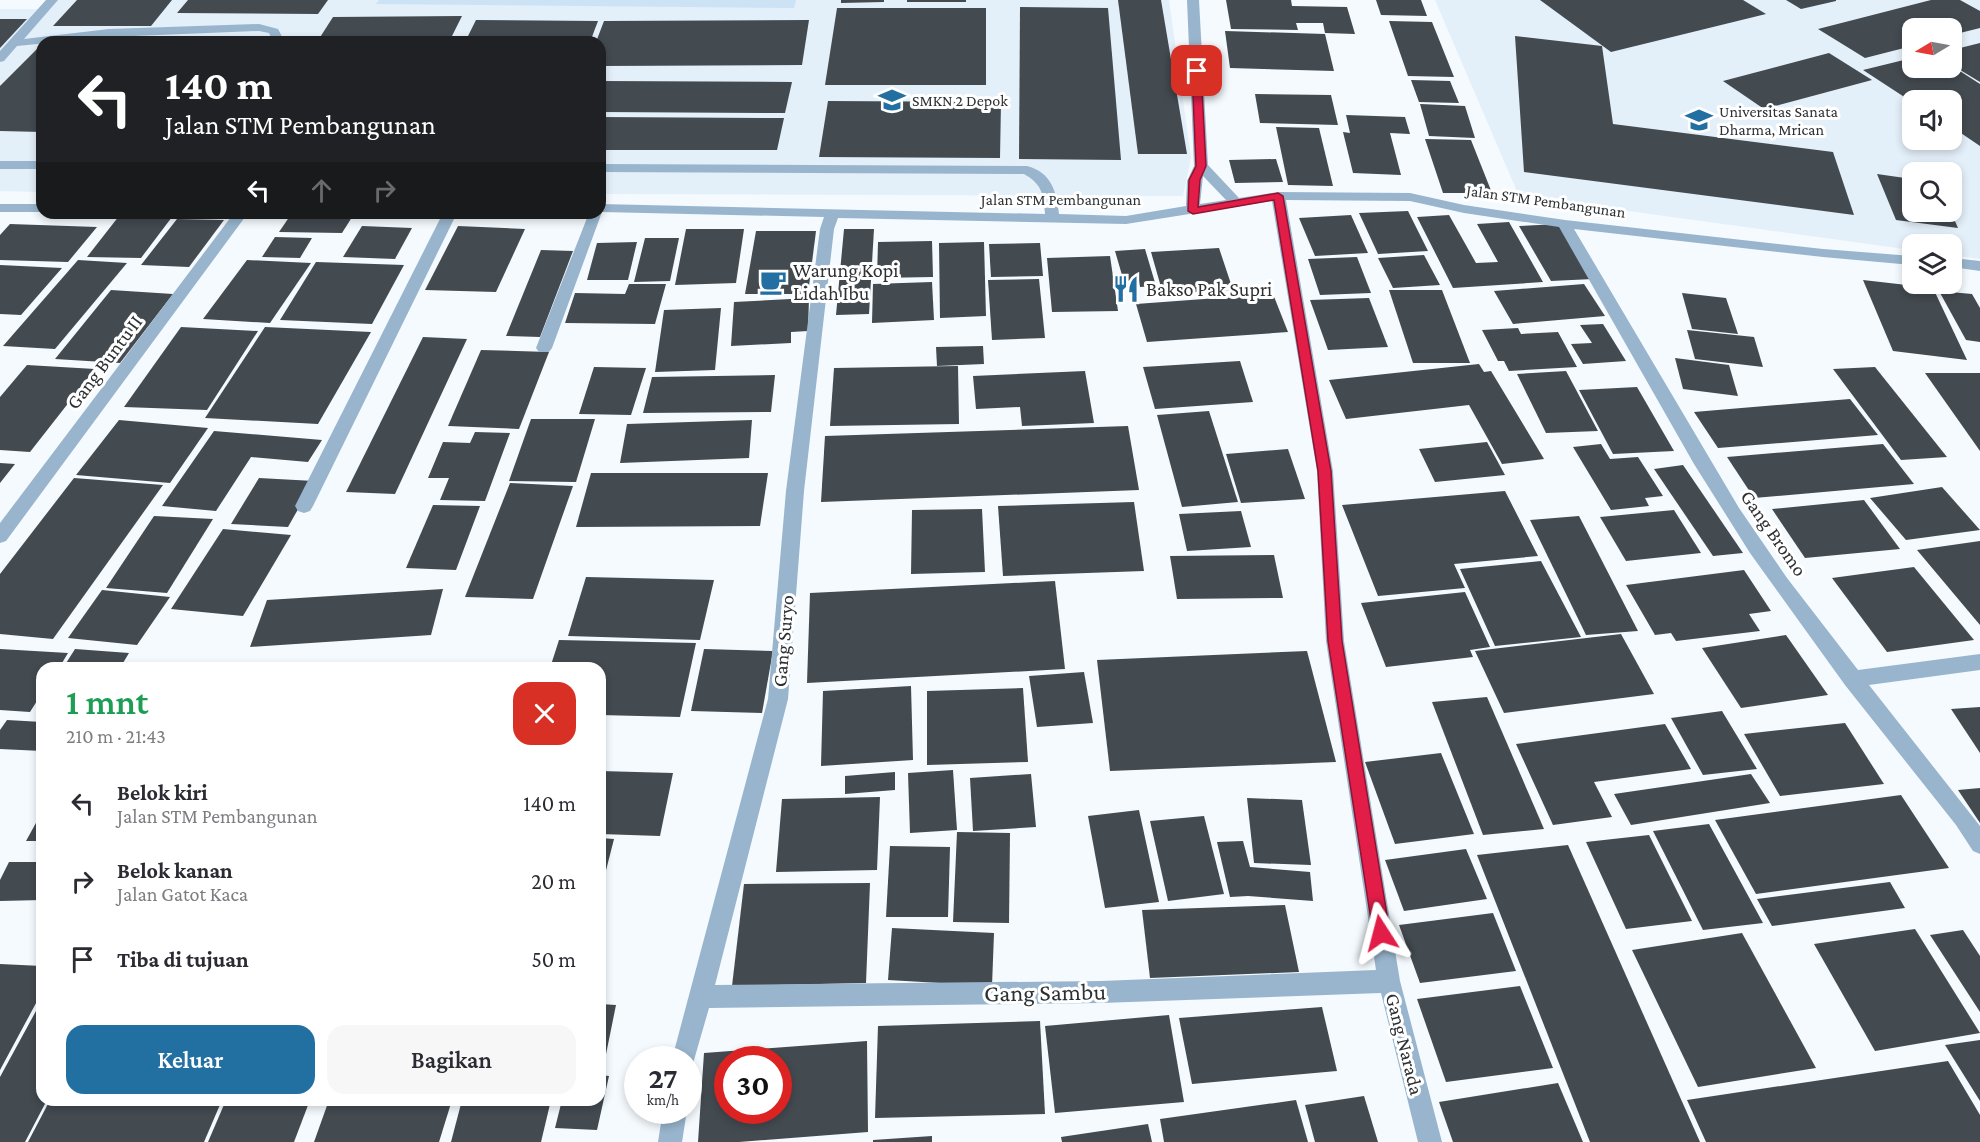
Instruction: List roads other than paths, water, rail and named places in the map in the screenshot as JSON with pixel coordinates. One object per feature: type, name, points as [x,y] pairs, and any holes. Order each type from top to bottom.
[{"type":"street","points":[[0,58],[52,0]]},
{"type":"street","points":[[1193,0],[1201,166],[1194,180],[1193,211]]},
{"type":"street","points":[[81,36],[259,27],[274,31],[276,36]]},
{"type":"street","points":[[15,43],[36,41]]},
{"type":"street","points":[[0,165],[36,165]]},
{"type":"street","points":[[1201,166],[1235,202]]},
{"type":"street","points":[[606,168],[1027,170],[1042,177],[1049,188],[1052,219]]},
{"type":"street","name":"Jalan STM Pembangunan","points":[[606,208],[1126,220],[1278,196],[1410,197],[1464,209],[1565,224],[1690,236],[1823,253],[1902,259]]},
{"type":"street","name":"Gang Narada","points":[[1278,196],[1325,471],[1335,641],[1389,981],[1430,1142]]},
{"type":"street","points":[[0,208],[36,208]]},
{"type":"street","name":"Gang Suryo","points":[[688,1046],[778,699],[795,491],[827,230],[832,213]]},
{"type":"street","name":"Gang Buntu II","points":[[0,536],[237,219]]},
{"type":"street","points":[[304,506],[447,219]]},
{"type":"street","points":[[544,348],[594,219]]},
{"type":"street","name":"Gang Bromo","points":[[1565,224],[1620,326],[1709,478],[1817,634],[1963,818],[1980,844]]},
{"type":"street","points":[[1962,264],[1980,266]]},
{"type":"street","points":[[1852,679],[1980,662]]},
{"type":"street","name":"Gang Sambu","points":[[701,997],[1101,992],[1389,981]]},
{"type":"street","points":[[670,1142],[673,1124]]},
{"type":"place","name":"SMKN 2 Depok","points":[[892,100]]},
{"type":"place","name":"Universitas Sanata Dharma, Mrican","points":[[1699,120]]},
{"type":"place","name":"Warung Kopi Lidah Ibu","points":[[773,282]]},
{"type":"place","name":"Bakso Pak Supri","points":[[1126,289]]}]
